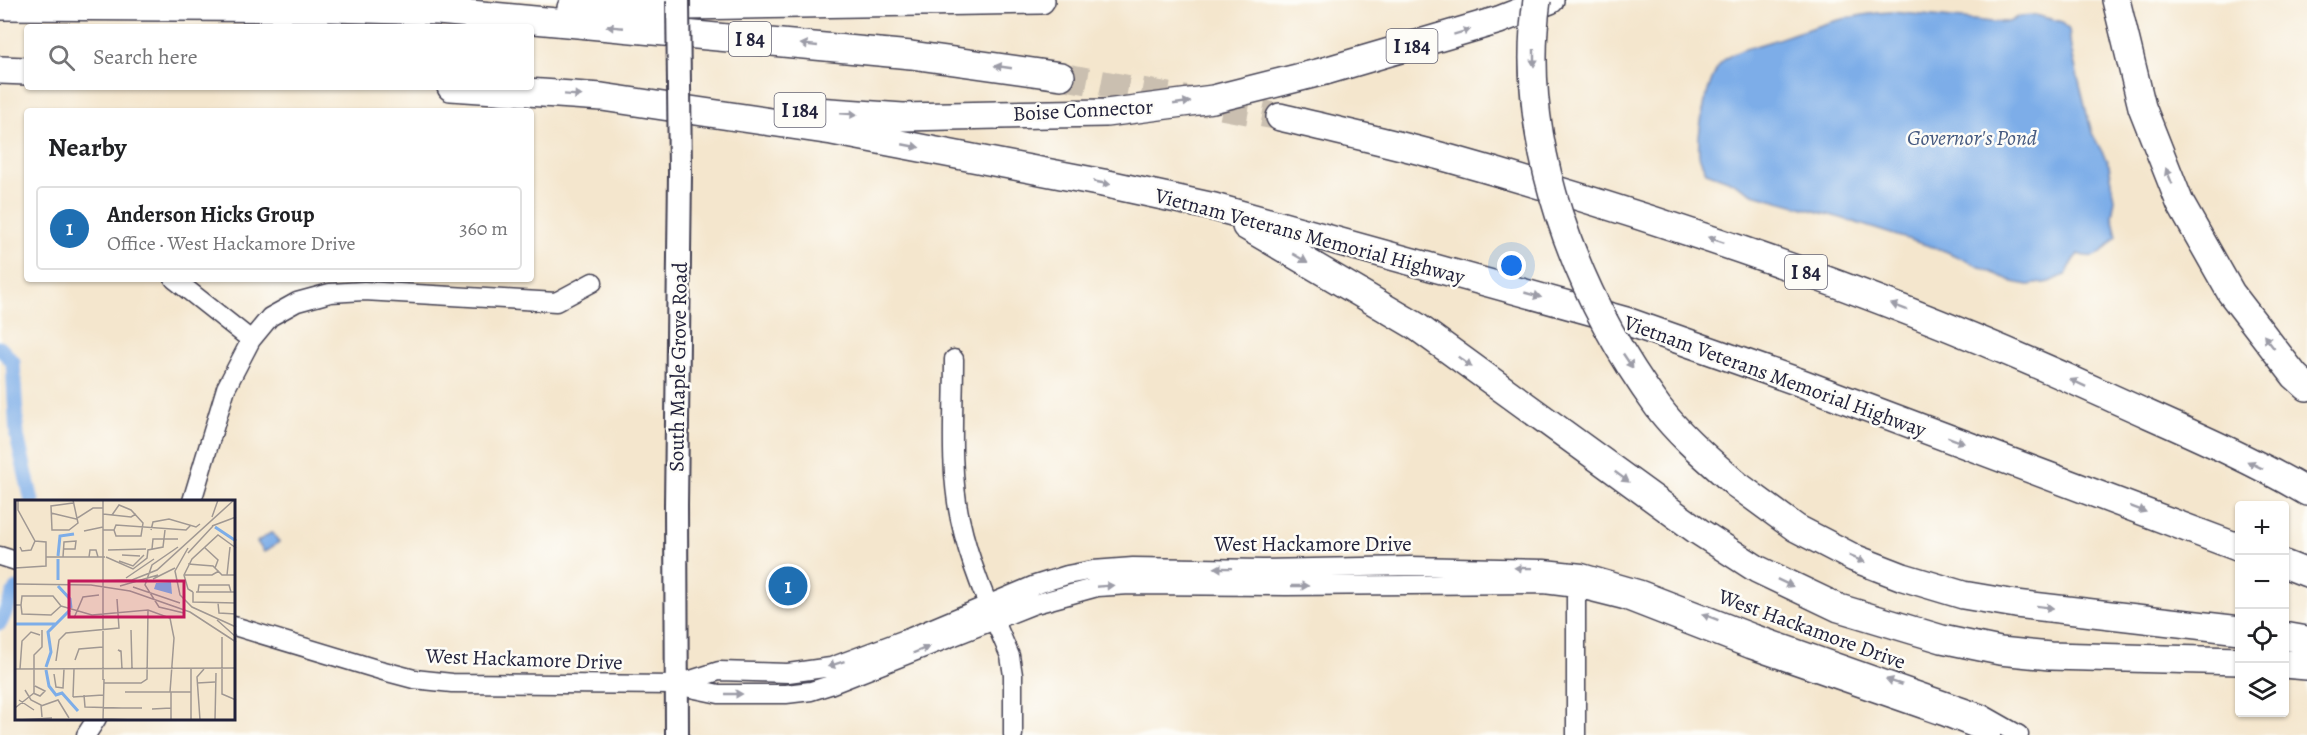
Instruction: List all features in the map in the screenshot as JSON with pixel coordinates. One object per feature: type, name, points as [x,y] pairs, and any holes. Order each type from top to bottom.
[{"type":"highway","points":[[438,11],[837,1],[1041,0]]},
{"type":"highway","points":[[1537,0],[1534,25],[1533,93],[1545,164],[1564,227],[1588,289],[1611,336],[1659,408],[1693,445],[1736,484],[1796,528],[1854,558],[1903,577],[1963,595],[2016,604],[2235,629]]},
{"type":"highway","name":"Boise Connector","points":[[602,97],[903,117],[1106,113],[1213,99],[1325,71],[1499,20],[1550,0]]},
{"type":"highway","points":[[1499,20],[1574,0]]},
{"type":"highway","points":[[2116,0],[2142,108],[2180,203],[2231,293],[2295,376],[2307,387]]},
{"type":"highway","name":"I 84","points":[[0,6],[438,11],[911,55],[1061,76]]},
{"type":"highway","points":[[0,70],[24,70]]},
{"type":"highway","name":"Vietnam Veterans Memorial Highway","points":[[497,90],[602,97],[832,131],[1103,183],[1214,207],[1626,321],[1821,390],[2235,546]]},
{"type":"highway","name":"I 84","points":[[1280,117],[1449,158],[1645,216],[1742,249],[1923,316],[2028,360],[2302,488]]},
{"type":"highway","points":[[1214,207],[1416,326],[1689,525],[1756,569],[1839,608],[1942,639],[2000,651],[2050,656],[2235,661]]},
{"type":"highway","points":[[2289,566],[2307,573]]},
{"type":"highway","points":[[2289,637],[2307,640]]},
{"type":"highway","points":[[2289,664],[2307,666]]},
{"type":"main road","name":"South Maple Grove Road","points":[[676,735],[680,173],[678,0]]},
{"type":"street","points":[[178,282],[251,340]]},
{"type":"street","points":[[192,500],[226,388],[251,340],[270,317],[297,302],[330,293],[364,291],[556,302],[593,282]]},
{"type":"street","points":[[954,359],[956,491],[966,544],[1010,656],[1013,675],[1013,735]]},
{"type":"street","points":[[0,556],[15,561]]},
{"type":"street","name":"West Hackamore Drive","points":[[236,627],[414,679],[452,683],[676,685],[718,694],[786,694],[811,691],[858,675],[1067,575],[1093,570],[1133,567],[1263,569],[1411,566],[1544,569],[1604,578],[1753,641]]},
{"type":"street","name":"West Hackamore Drive","points":[[991,612],[1075,591],[1114,585],[1544,584],[1576,588],[1624,600],[1753,641],[1946,709]]},
{"type":"street","points":[[1576,588],[1576,735]]},
{"type":"street","points":[[1946,709],[1991,735]]},
{"type":"street","points":[[1946,709],[1982,714],[2019,735]]},
{"type":"street","points":[[86,735],[96,720]]},
{"type":"water","name":"Governor's Pond","points":[[1892,12],[1993,22],[2009,22],[2019,16],[2035,15],[2062,22],[2069,30],[2071,49],[2092,133],[2109,165],[2115,199],[2112,216],[2117,236],[2100,253],[2091,256],[2078,254],[2065,275],[2050,282],[2028,285],[2013,282],[1945,251],[1841,218],[1753,194],[1728,180],[1706,172],[1699,155],[1702,118],[1713,77],[1725,59],[1742,50],[1831,22],[1861,15]]},
{"type":"water","points":[[272,532],[279,542],[264,552],[257,542]]},
{"type":"waterway","points":[[0,348],[13,362],[17,436],[32,500]]},
{"type":"waterway","points":[[0,623],[15,591]]},
{"type":"tunnel","points":[[1061,76],[1280,117]]},
{"type":"place","name":"Anderson Hicks Group","points":[[788,586]]}]
